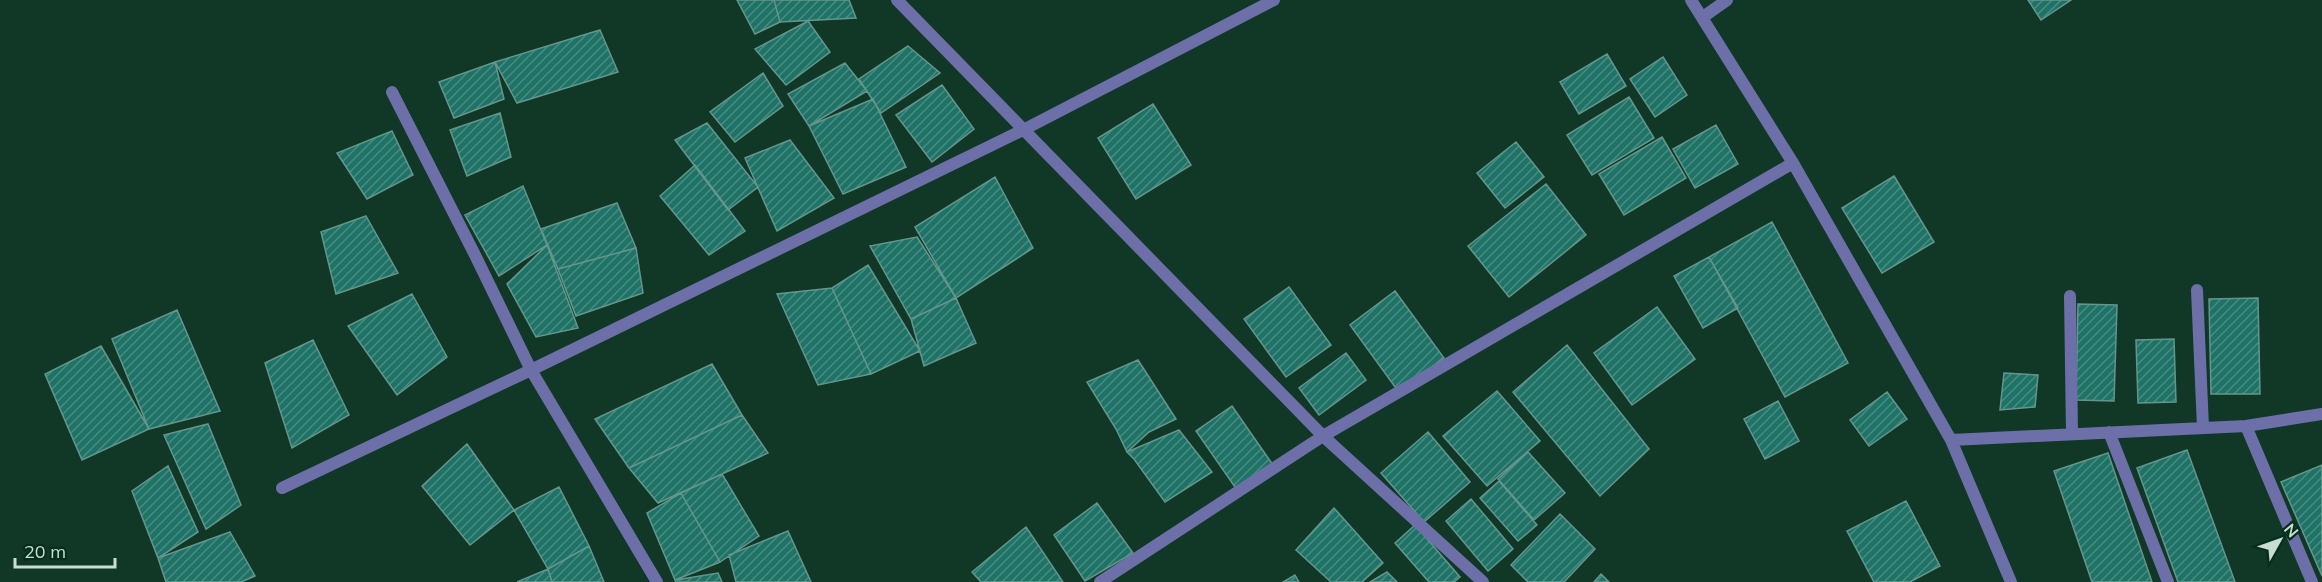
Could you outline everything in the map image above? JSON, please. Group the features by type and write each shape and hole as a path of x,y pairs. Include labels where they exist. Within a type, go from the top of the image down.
{"street":[{"path":"897,0 1323,436 1483,582"},
{"path":"282,488 531,370 1025,129 1274,0"},
{"path":"1691,0 1793,163 1951,440 2011,582"},
{"path":"1703,17 1727,0"},
{"path":"392,92 531,370 657,582"},
{"path":"1100,582 1323,436 1793,163"},
{"path":"2197,290 2203,428"},
{"path":"2070,296 2072,434"},
{"path":"1951,440 2246,426 2322,414"},
{"path":"2246,426 2312,582"},
{"path":"2109,432 2168,582"}],"building":[{"path":"737,0 774,0 780,22 755,34"},
{"path":"774,0 849,0 856,18 780,22"},
{"path":"2028,0 2071,0 2041,20"},
{"path":"808,21 830,52 786,85 755,49"},
{"path":"600,30 618,72 517,103 495,62"},
{"path":"908,46 940,73 881,113 859,79"},
{"path":"1607,54 1626,86 1579,114 1560,82"},
{"path":"1663,57 1687,95 1655,117 1630,79"},
{"path":"495,62 504,99 454,118 439,82"},
{"path":"845,63 867,91 809,126 788,94"},
{"path":"763,73 783,106 735,142 710,112"},
{"path":"942,85 974,129 932,162 896,115"},
{"path":"1629,97 1654,138 1592,175 1567,135"},
{"path":"873,99 906,167 843,194 809,126"},
{"path":"1153,104 1191,165 1136,199 1098,138"},
{"path":"500,113 511,157 467,176 450,130"},
{"path":"707,123 758,187 728,210 675,140"},
{"path":"1716,125 1738,164 1695,188 1673,149"},
{"path":"392,131 413,175 367,199 337,153"},
{"path":"1662,137 1686,178 1624,215 1599,174"},
{"path":"790,140 834,198 777,231 745,158"},
{"path":"1516,142 1544,177 1505,208 1477,173"},
{"path":"695,165 745,231 709,255 660,196"},
{"path":"1894,176 1934,242 1882,273 1842,208"},
{"path":"995,177 1033,248 956,298 915,227"},
{"path":"1546,184 1586,235 1509,297 1468,246"},
{"path":"523,186 547,245 499,276 465,215"},
{"path":"617,203 636,248 558,269 541,229"},
{"path":"366,216 398,273 336,294 321,232"},
{"path":"1772,222 1848,363 1785,397 1709,257"},
{"path":"917,237 956,298 911,319 870,246"},
{"path":"547,245 578,328 536,337 507,284"},
{"path":"636,248 643,293 576,316 558,269"},
{"path":"1709,257 1738,308 1703,328 1674,276"},
{"path":"868,265 920,351 871,374 832,288"},
{"path":"1289,287 1331,345 1286,377 1244,319"},
{"path":"832,288 871,374 818,385 777,294"},
{"path":"1395,291 1444,358 1398,391 1350,325"},
{"path":"412,294 447,357 397,395 348,326"},
{"path":"956,298 976,343 924,366 911,319"},
{"path":"2258,298 2260,394 2211,394 2209,299"},
{"path":"2078,304 2117,305 2114,401 2076,400"},
{"path":"1657,307 1695,359 1632,405 1594,353"},
{"path":"177,310 220,411 149,429 112,339"},
{"path":"2174,339 2176,402 2138,403 2136,340"},
{"path":"313,340 349,415 292,448 265,363"},
{"path":"1567,345 1649,449 1600,496 1513,392"},
{"path":"101,346 149,429 82,460 45,374"},
{"path":"1346,353 1366,380 1319,415 1299,388"},
{"path":"1138,360 1176,419 1149,432 1127,452 1116,429 1087,382"},
{"path":"712,364 742,415 629,468 595,419"},
{"path":"2004,373 2038,375 2035,407 2000,410"},
{"path":"1497,391 1540,441 1487,486 1443,436"},
{"path":"1887,392 1907,419 1869,446 1850,420"},
{"path":"1778,401 1799,441 1765,459 1744,419"},
{"path":"1232,406 1273,465 1237,490 1196,431"},
{"path":"742,415 768,453 658,503 629,468"},
{"path":"208,424 241,505 206,529 164,435"},
{"path":"1179,430 1212,472 1165,502 1127,452"},
{"path":"1428,432 1470,482 1424,522 1381,473"},
{"path":"467,444 514,510 470,545 422,486"},
{"path":"2187,450 2235,582 2178,582 2137,468"},
{"path":"1528,452 1565,493 1534,520 1498,479"},
{"path":"2108,453 2152,582 2092,582 2054,471"},
{"path":"2322,465 2322,576 2281,482"},
{"path":"168,466 198,532 158,558 132,491"},
{"path":"722,474 759,536 720,562 681,493"},
{"path":"1499,481 1537,525 1518,541 1480,498"},
{"path":"559,487 589,546 548,569 514,510"},
{"path":"681,493 720,562 675,580 647,513"},
{"path":"1471,499 1513,549 1488,571 1446,521"},
{"path":"1906,501 1940,566 1910,582 1874,582 1847,531"},
{"path":"1097,503 1133,553 1085,581 1054,535"},
{"path":"1334,508 1383,563 1362,582 1331,582 1296,550"},
{"path":"1560,514 1595,549 1564,582 1528,582 1511,565"},
{"path":"1415,525 1460,577 1454,582 1429,582 1395,543"},
{"path":"1026,527 1063,582 981,582 972,572"},
{"path":"788,531 811,582 736,582 729,555"},
{"path":"230,532 255,576 241,582 166,582 158,558"},
{"path":"589,546 604,582 552,582 548,569"},
{"path":"548,569 552,582 517,582"},
{"path":"1387,572 1397,582 1370,582"},
{"path":"718,573 722,582 676,582 675,580"},
{"path":"1601,574 1609,582 1594,582"},
{"path":"1295,575 1299,582 1283,582"}]}
